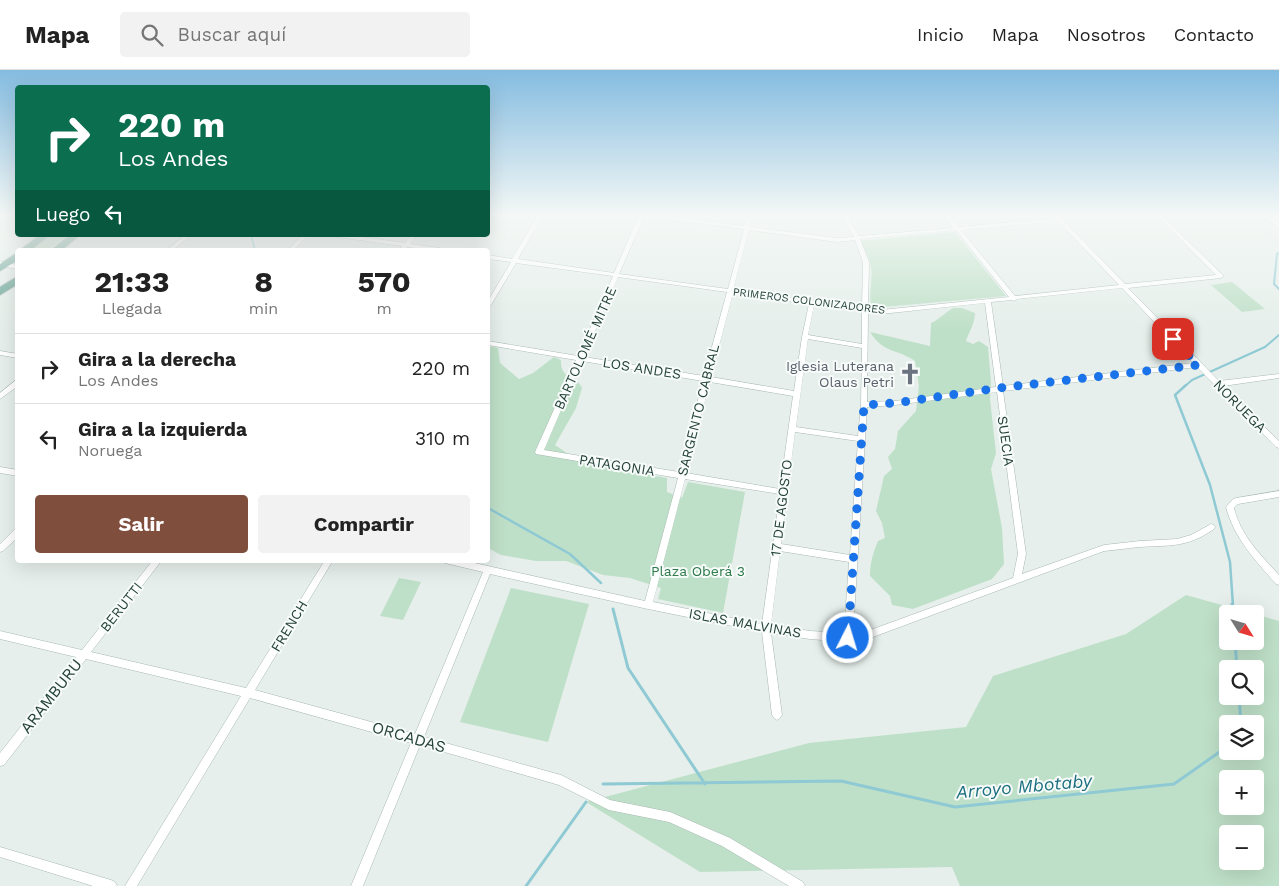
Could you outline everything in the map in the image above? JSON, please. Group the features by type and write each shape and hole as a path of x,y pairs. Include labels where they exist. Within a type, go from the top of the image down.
{"main road":[{"path":"1,266 15,257"},
{"path":"0,292 15,281"}],"street":[{"path":"490,303 519,253"},
{"name":"BARTOLOMÉ MITRE","path":"540,452 626,253"},
{"name":"SARGENTO CABRAL","path":"648,605 740,253"},
{"path":"848,638 860,440 864,405 866,262 863,253"},
{"path":"977,253 1014,299"},
{"name":"NORUEGA","path":"1092,253 1200,367 1279,445"},
{"name":"PRIMEROS COLONIZADORES","path":"490,257 881,312 1221,276 1197,253"},
{"path":"1,266 15,267"},
{"name":"SUECIA","path":"988,301 1022,554 1017,580"},
{"name":"17 DE AGOSTO","path":"777,715 766,628 783,492 805,337 812,302"},
{"path":"805,337 864,346"},
{"name":"LOS ANDES","path":"490,343 797,394"},
{"path":"0,353 15,356"},
{"path":"864,405 895,403 999,388 1200,367"},
{"path":"1216,383 1279,376"},
{"path":"0,397 15,384"},
{"path":"792,429 860,440"},
{"name":"PATAGONIA","path":"540,452 783,492"},
{"path":"0,470 15,472"},
{"path":"1279,494 1236,501 1230,507 1232,519 1241,536 1279,581"},
{"name":"ISLAS MALVINAS","path":"459,563 648,605 766,628 848,638 865,636 1104,548 1137,544 1176,544 1202,535 1211,527"},
{"path":"0,549 15,534"},
{"path":"777,547 854,559"},
{"name":"BERUTTI","path":"84,654 156,563"},
{"name":"FRENCH","path":"131,886 327,563"},
{"path":"357,886 488,569"},
{"name":"ORCADAS","path":"0,635 249,692 561,780 609,805 670,818 726,842 799,886"},
{"name":"ARAMBURU","path":"0,761 84,654"},
{"path":"0,852 111,886"}],"green space":[{"path":"866,253 972,253 1006,296 872,308 870,298 871,272"},
{"path":"1232,282 1265,309 1242,312 1211,285"},
{"path":"953,308 962,308 975,313 966,341 973,344 979,341 988,347 991,382 990,399 996,453 991,469 1002,528 1004,564 992,579 913,609 892,605 890,596 870,576 871,562 876,545 878,541 885,538 882,523 876,511 884,476 892,469 888,457 895,449 898,431 916,411 919,386 915,361 880,344 870,332 930,346 931,323"},
{"name":"Plaza Oberá 3","path":"490,346 498,348 500,363 519,379 533,373 554,357 561,360 561,366 565,374 576,381 582,388 576,408 555,445 580,462 667,478 667,492 682,498 688,482 745,492 723,613 658,599 661,588 630,578 603,575 566,561 536,561 501,555 490,549"},
{"path":"399,578 421,582 403,620 380,616"},
{"path":"511,588 589,604 548,742 460,722"},
{"path":"1186,595 1222,605 1219,605 1219,650 1264,650 1264,617 1279,621 1279,886 960,886 952,867 700,872 586,802 809,743 966,727 993,676 1126,634"}],"waterway":[{"name":"Arroyo Mbotaby","path":"1279,253 1277,254 1274,284 1279,289"},
{"name":"Arroyo Mbotaby","path":"1184,387 1192,380 1265,347 1279,335"},
{"name":"Arroyo Mbotaby","path":"1186,385 1175,395 1210,485 1230,562 1233,605"},
{"path":"490,509 570,554 601,583"},
{"path":"613,609 628,668 704,783"},
{"name":"Arroyo Mbotaby","path":"1236,650 1236,660"},
{"name":"Arroyo Mbotaby","path":"1240,705 1240,715"},
{"name":"Arroyo Mbotaby","path":"704,783 841,781 955,807 1174,784 1219,752"},
{"name":"Arroyo Mbotaby","path":"603,784 704,783"},
{"name":"Arroyo Mbotaby","path":"526,886 586,802"}],"place":[{"name":"Iglesia Luterana Olaus Petri","path":"910,374"}],"route":[{"path":"848,638 860,440 864,405 895,403 999,388 1039,385 1198,365 1173,339"}]}
